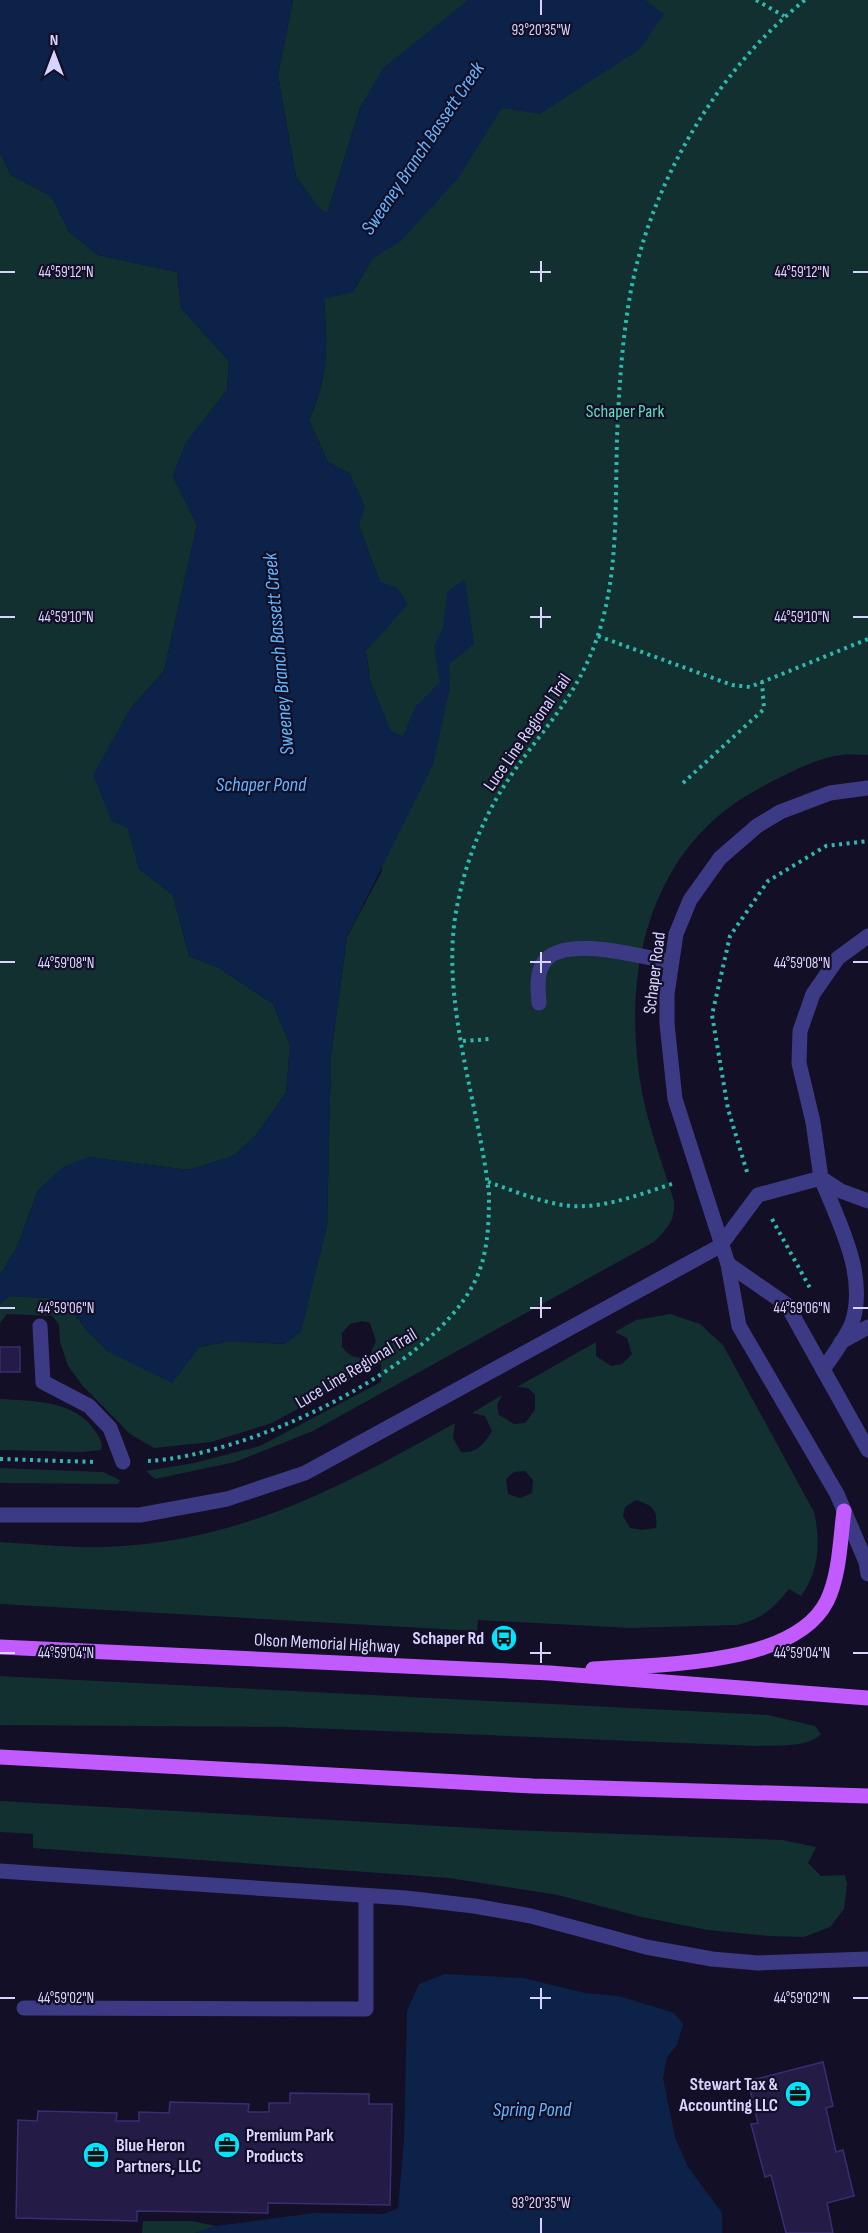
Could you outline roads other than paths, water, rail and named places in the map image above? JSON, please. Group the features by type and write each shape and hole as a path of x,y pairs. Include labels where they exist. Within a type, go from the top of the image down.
{"main road":[{"path":"550,1673 715,1659 752,1653 779,1642 799,1630 826,1602 836,1569 843,1511"},
{"name":"Olson Memorial Highway","path":"0,1647 550,1673 868,1698"},
{"path":"0,1757 533,1786 868,1796"}],"street":[{"name":"Schaper Road","path":"868,788 830,793 805,802 765,821 720,858 690,900 676,934 671,962 667,1024 675,1099 720,1246 728,1264 739,1326 833,1486 866,1562 868,1574"},
{"path":"823,1370 852,1323 856,1291 852,1257 821,1178 813,1122 799,1063 800,1031 813,994 838,958 868,936"},
{"path":"539,1003 538,980 544,962 562,948 590,948 671,962"},
{"path":"0,1515 140,1515 227,1499 305,1473 720,1246 758,1195 821,1178 841,1191 868,1201"},
{"path":"728,1264 787,1305 868,1450"},
{"path":"40,1326 43,1382 89,1406 110,1428 123,1462"},
{"path":"841,1342 868,1327"},
{"path":"0,1871 366,1896 474,1906 531,1916 646,1947 712,1959 758,1963 868,1959"},
{"path":"24,2008 366,2009 366,1896"}],"water":[{"name":"Schaper Pond","path":"0,0 293,0 278,75 296,177 319,208 327,214 360,108 383,68 468,0 645,0 664,14 640,49 540,114 502,108 459,177 401,241 372,259 353,292 324,299 326,360 321,388 309,420 328,462 350,474 365,506 359,526 380,582 397,587 408,604 366,651 370,680 391,731 403,736 415,707 440,682 434,647 443,628 447,592 465,579 474,644 449,664 450,687 433,765 347,937 331,1055 327,1226 301,1332 284,1344 231,1341 199,1347 172,1383 107,1351 87,1331 70,1307 50,1298 10,1296 0,1304 0,1275 18,1245 38,1190 63,1167 88,1157 188,1170 234,1156 256,1135 286,1093 290,1045 273,1004 219,968 189,956 173,895 139,869 128,828 112,822 93,775 130,709 164,671 197,525 173,476 186,443 227,390 229,361 181,308 177,272 98,255 69,232 51,196 11,175 0,152"},
{"name":"Spring Pond","path":"445,1974 523,1978 585,1993 619,1996 674,2013 683,2024 677,2045 667,2057 663,2078 675,2137 688,2167 722,2213 722,2233 195,2233 216,2226 314,2213 384,2214 398,2208 404,2139 407,2011 419,1984"}],"place":[{"name":"Schaper Rd","path":"504,1638"},
{"name":"Stewart Tax & Accounting LLC","path":"798,2094"},
{"name":"Premium Park Products","path":"227,2145"},
{"name":"Blue Heron Partners, LLC","path":"96,2155"}],"water label":[{"name":"Sweeney Branch Bassett Creek","path":"422,148"},
{"name":"Sweeney Branch Bassett Creek","path":"278,654"}],"park label":[{"name":"Schaper Park","path":"625,411"}]}
